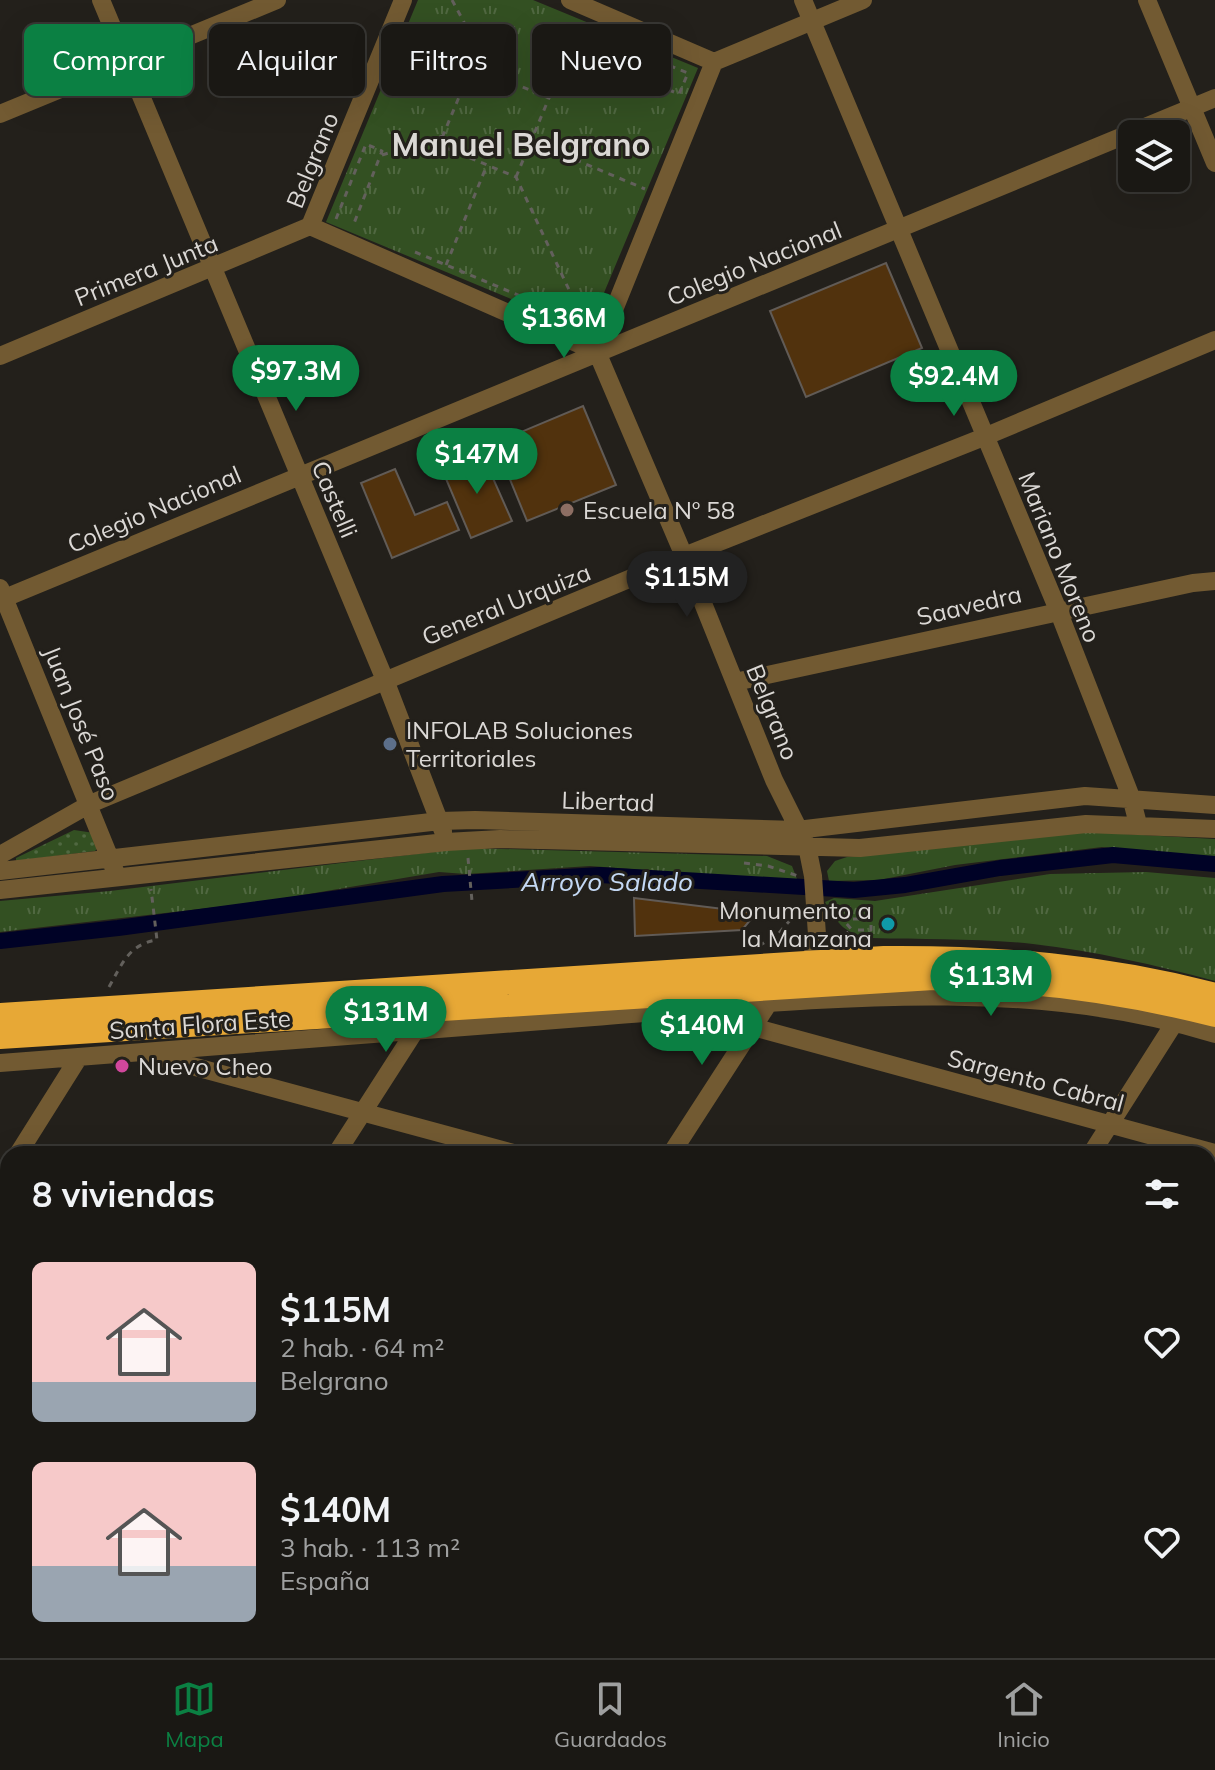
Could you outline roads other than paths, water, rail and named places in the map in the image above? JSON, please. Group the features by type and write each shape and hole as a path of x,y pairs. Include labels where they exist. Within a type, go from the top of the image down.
{"highway":[{"path":"0,1015 811,962 925,958 1036,962 1112,972 1215,995"},
{"path":"0,1037 933,978 1018,980 1108,991 1215,1015"}],"street":[{"name":"Castelli","path":"101,0 111,24"},
{"path":"193,34 277,0"},
{"name":"Belgrano","path":"403,0 310,226 597,352 802,838 817,935 811,962"},
{"path":"570,0 714,62"},
{"name":"Mariano Moreno","path":"803,0 1058,610 1131,797 1138,824"},
{"path":"597,352 714,62 863,0"},
{"path":"1147,0 1215,163"},
{"path":"0,114 44,96"},
{"name":"Castelli","path":"140,96 385,680 446,842"},
{"name":"Colegio Nacional","path":"1,595 899,230 1215,98"},
{"name":"Primera Junta","path":"0,356 310,226"},
{"name":"General Urquiza","path":"0,855 90,804 684,556 984,437 1215,340"},
{"name":"Saavedra","path":"735,682 1058,610 1215,581"},
{"name":"Juan José Paso","path":"1,595 114,868"},
{"name":"Libertad","path":"0,871 114,868 500,839 758,847 1085,796 1215,805"},
{"name":"Libertad","path":"0,890 114,868 440,821 475,820 802,838 860,848 1086,824 1215,829"},
{"path":"676,1146 768,1004 803,974 811,962"},
{"name":"Santa Flora Este","path":"0,1063 768,1004 919,997 1008,998 1083,1005 1175,1022 1215,1034"},
{"path":"1096,1146 1175,1022"},
{"name":"Sargento Cabral","path":"753,1027 1189,1146"},
{"path":"341,1146 415,1031"},
{"path":"141,1052 487,1146"},
{"path":"23,1146 79,1057"}],"waterway":[{"name":"Arroyo Salado","path":"0,941 443,884 600,875 854,890 1113,855 1215,864"}],"place":[{"name":"Escuela Nº 58","path":"567,510"},
{"name":"INFOLAB Soluciones Territoriales","path":"390,744"},
{"name":"Monumento a la Manzana","path":"888,924"},
{"name":"Nuevo Cheo","path":"122,1066"}],"district":[{"name":"Manuel Belgrano","path":"521,144"}]}
